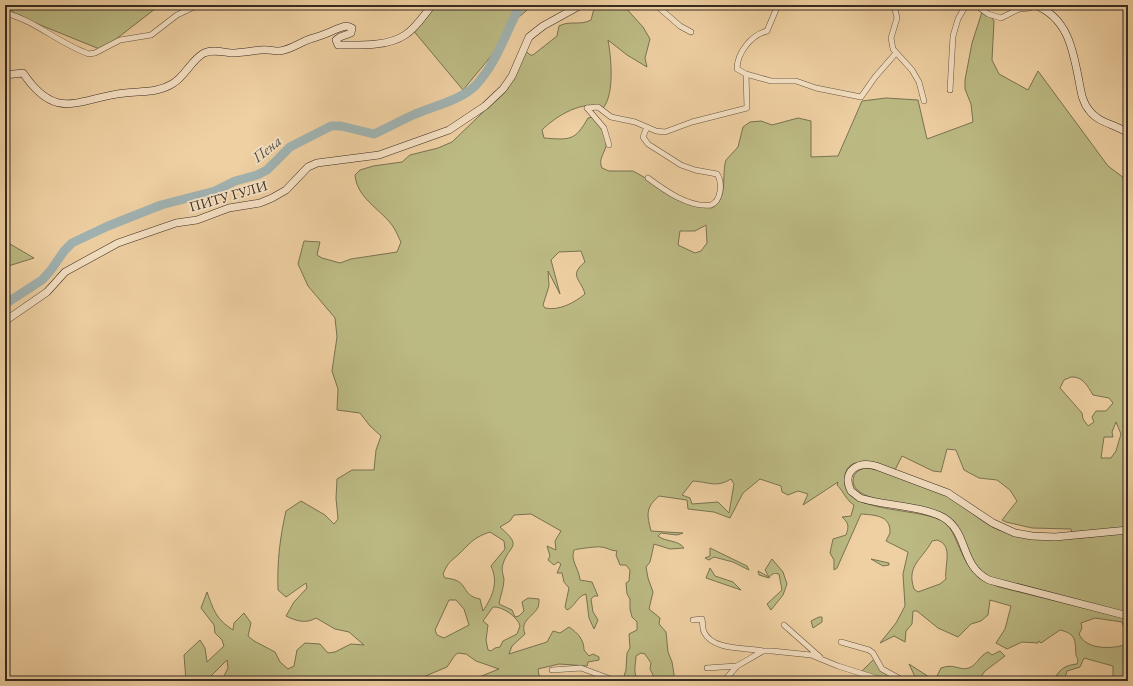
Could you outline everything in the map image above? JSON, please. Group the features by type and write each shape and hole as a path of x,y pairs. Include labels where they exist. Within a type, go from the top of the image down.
{"street":[{"path":"5,13 18,16 30,25 89,54 95,53 120,40 150,35 177,15 198,5"},
{"path":"5,75 23,73 38,91 54,103 69,105 85,103 124,93 161,89 173,84 196,59 205,52 216,51 230,53 248,52 262,49 280,51 292,48 305,40 324,35 339,27 347,26 352,28 351,32 340,36 336,40 338,45 364,45 398,38 408,33 432,5"},
{"name":"ПИТУ ГУЛИ","path":"5,322 47,292 66,272 118,243 176,223 197,220 229,208 260,203 286,190 308,167 317,163 379,155 449,130 485,106 503,89 512,76 526,42 536,31 581,5"},
{"path":"656,5 680,26 691,32"},
{"path":"778,5 767,31 759,33 750,41 737,62 737,69 746,74 771,81 796,81 816,88 861,97 875,77 896,53"},
{"path":"894,5 897,18 891,38 896,53 912,70 919,82 924,101"},
{"path":"950,90 953,36 958,19 966,5"},
{"path":"976,5 988,14 1001,18 1019,9 1030,8 1034,5 1056,18 1066,32 1073,52 1081,94 1088,110 1098,119 1128,133"},
{"path":"609,145 604,128 587,108 598,107 609,116 635,122 665,132 692,122 717,117 747,108 746,74"},
{"path":"647,127 643,137 648,144 688,168 717,174 720,182 718,198 711,205 697,205 668,191 648,178"},
{"path":"1128,530 1066,536 1027,535 998,526 948,493 876,466 865,464 858,466 852,470 849,478 851,491 860,498 930,513 946,519 957,534 971,565 982,576 989,580 1128,616"},
{"path":"693,620 702,619 705,633 712,641 736,648 807,654 885,681"},
{"path":"784,625 822,659"},
{"path":"841,642 869,650 873,653 882,670 904,681"},
{"path":"724,681 738,666 763,651"},
{"path":"707,668 738,666"},
{"path":"552,670 581,668 616,681"}],"shaded area":[{"path":"5,5 160,5 102,50 18,16"},
{"path":"432,5 518,5 509,21 497,49 463,90 412,29"},
{"path":"533,5 512,23 521,6"},
{"path":"595,5 623,5 643,27 650,39 645,58 647,67 627,55 608,40 611,65 611,85 607,102 603,108 587,106 570,110 555,119 542,130 544,138 566,139 571,137 579,131 588,118 593,117 603,131 607,142 601,160 602,168 609,171 633,171 695,206 712,208 721,198 724,186 726,160 738,147 743,127 750,122 761,121 772,125 798,118 811,121 811,157 838,156 862,101 886,98 918,100 927,139 973,122 971,104 965,89 965,80 972,43 982,12 994,21 992,60 999,74 1028,90 1038,71 1108,166 1128,181 1128,527 1072,533 1071,529 1032,528 1006,522 1002,520 1017,501 1010,490 997,480 979,478 964,470 956,450 947,449 941,472 933,471 902,456 895,470 870,463 854,463 849,467 845,474 845,485 849,494 859,501 888,509 921,514 944,522 951,530 971,569 982,579 990,583 999,587 1128,619 1128,681 1111,681 1113,676 1113,666 1084,658 1080,667 1067,671 1064,681 1054,681 1062,669 1077,664 1078,660 1075,642 1072,636 1060,630 1041,643 1039,641 1038,643 1022,642 1007,649 996,643 1005,629 1011,606 990,600 988,615 981,621 971,624 958,637 938,628 917,611 913,611 912,624 906,631 905,642 894,636 880,643 896,623 905,606 903,574 908,552 886,541 890,533 888,523 881,517 861,514 837,568 834,570 834,560 830,553 833,539 846,535 848,525 842,517 851,516 854,505 849,501 837,485 838,482 803,505 808,494 798,491 788,495 782,492 781,486 760,479 743,493 730,518 714,512 688,509 687,500 659,496 654,500 649,508 648,516 651,531 683,533 677,535 661,533 658,536 682,545 684,548 670,549 654,544 650,562 646,567 653,592 649,609 660,618 659,624 666,632 668,652 672,662 675,681 654,681 654,677 650,669 651,663 645,654 641,653 636,656 635,666 635,672 639,681 627,681 623,679 626,670 627,653 630,648 629,634 637,630 637,622 632,617 630,599 627,594 626,583 629,581 630,570 626,565 620,565 616,555 617,551 603,547 574,550 573,558 580,580 592,582 598,596 594,596 591,599 593,612 598,620 594,629 589,618 586,594 580,597 570,609 567,610 565,607 569,588 564,582 562,573 557,573 561,564 558,562 554,565 548,560 550,556 547,546 556,550 555,541 561,531 531,514 514,515 510,521 500,527 511,539 513,546 502,566 504,582 499,604 512,610 515,617 519,616 524,611 522,602 528,598 539,599 538,608 525,623 525,634 512,646 509,654 547,642 553,631 560,633 569,627 580,637 584,650 589,656 593,654 599,657 599,660 588,662 587,666 559,664 538,669 540,681 469,681 499,669 476,661 466,654 458,653 447,667 423,677 421,681 226,681 224,676 228,668 227,660 208,679 208,681 186,681 184,655 200,640 205,648 207,662 224,646 222,640 215,633 214,625 201,608 207,592 219,618 227,626 233,630 234,623 244,613 251,623 248,636 254,641 275,652 280,662 288,669 294,666 297,650 305,643 320,644 328,653 335,652 351,644 364,645 349,632 335,629 316,618 308,621 301,621 286,616 294,602 307,588 306,583 286,597 278,590 279,550 286,511 301,501 325,515 334,524 338,519 336,498 337,479 352,470 374,470 376,450 381,436 370,426 360,413 337,410 338,389 332,371 337,337 335,318 308,286 298,264 304,241 320,242 317,255 340,263 351,259 397,252 401,242 395,229 364,196 357,183 355,175 360,170 373,166 402,162 410,155 438,148 452,142 503,93 526,51 530,55 533,55 557,36 559,26 563,24 583,23 591,20","holes":["706,225 707,243 701,251 695,253 678,245 680,231 695,231","581,251 585,262 576,274 585,294 566,306 550,309 545,308 543,305 549,286 548,271 560,294 551,260 559,252","1071,377 1079,378 1085,383 1093,395 1109,398 1113,403 1106,411 1096,411 1092,417 1094,422 1088,426 1083,419 1082,413 1060,388 1064,380","1116,422 1121,434 1116,451 1111,458 1101,458 1104,437 1113,437 1112,432","731,479 734,484 729,513 718,502 692,504 690,498 682,495 693,481 717,484","490,532 504,541 505,549 491,566 494,578 493,590 492,595 483,611 480,599 469,594 462,584 453,579 445,578 443,574 450,562 471,542","937,540 945,546 947,551 946,579 940,584 918,592 914,589 912,574 916,563 932,541","449,600 456,600 464,609 469,625 444,638 437,635 435,630","493,607 505,610 519,623 520,626 517,634 503,641 500,647 491,651 488,650 486,640 488,625 483,621","1095,618 1122,622 1127,637 1124,645 1099,647 1087,643 1079,634 1082,628 1081,623"]},
{"path":"5,241 34,258 5,267"},
{"path":"866,468 926,486 957,502 982,521 999,530 1015,535 1031,538 1063,539 1128,533 1128,613 991,578 976,568 972,563 958,529 949,517 940,512 925,508 875,498 862,493 854,486 854,476 856,473 859,470"},
{"path":"710,548 747,566 749,570 733,562 714,557 709,560 705,558 710,556"},
{"path":"772,559 783,572 787,584 783,595 771,610 767,604 782,590 779,574 773,574 769,578 759,575 758,571 769,577 765,570"},
{"path":"871,559 889,563 889,565 883,566"},
{"path":"710,568 715,576 733,582 741,590 706,578"},
{"path":"822,617 822,622 813,628 811,621"},
{"path":"1000,651 1005,656 985,671 978,681 917,681 909,664 929,677 936,678 941,668 950,666 966,669 972,667 985,653 988,652 992,655"},
{"path":"875,658 879,666 904,681 885,681 860,673"}],"waterway":[{"name":"Пена","path":"5,304 42,280 72,243 108,226 161,205 215,191 235,181 257,175 267,170 290,147 331,126 341,126 374,134 413,115 446,103 470,91 484,75 496,56 521,5"}]}
